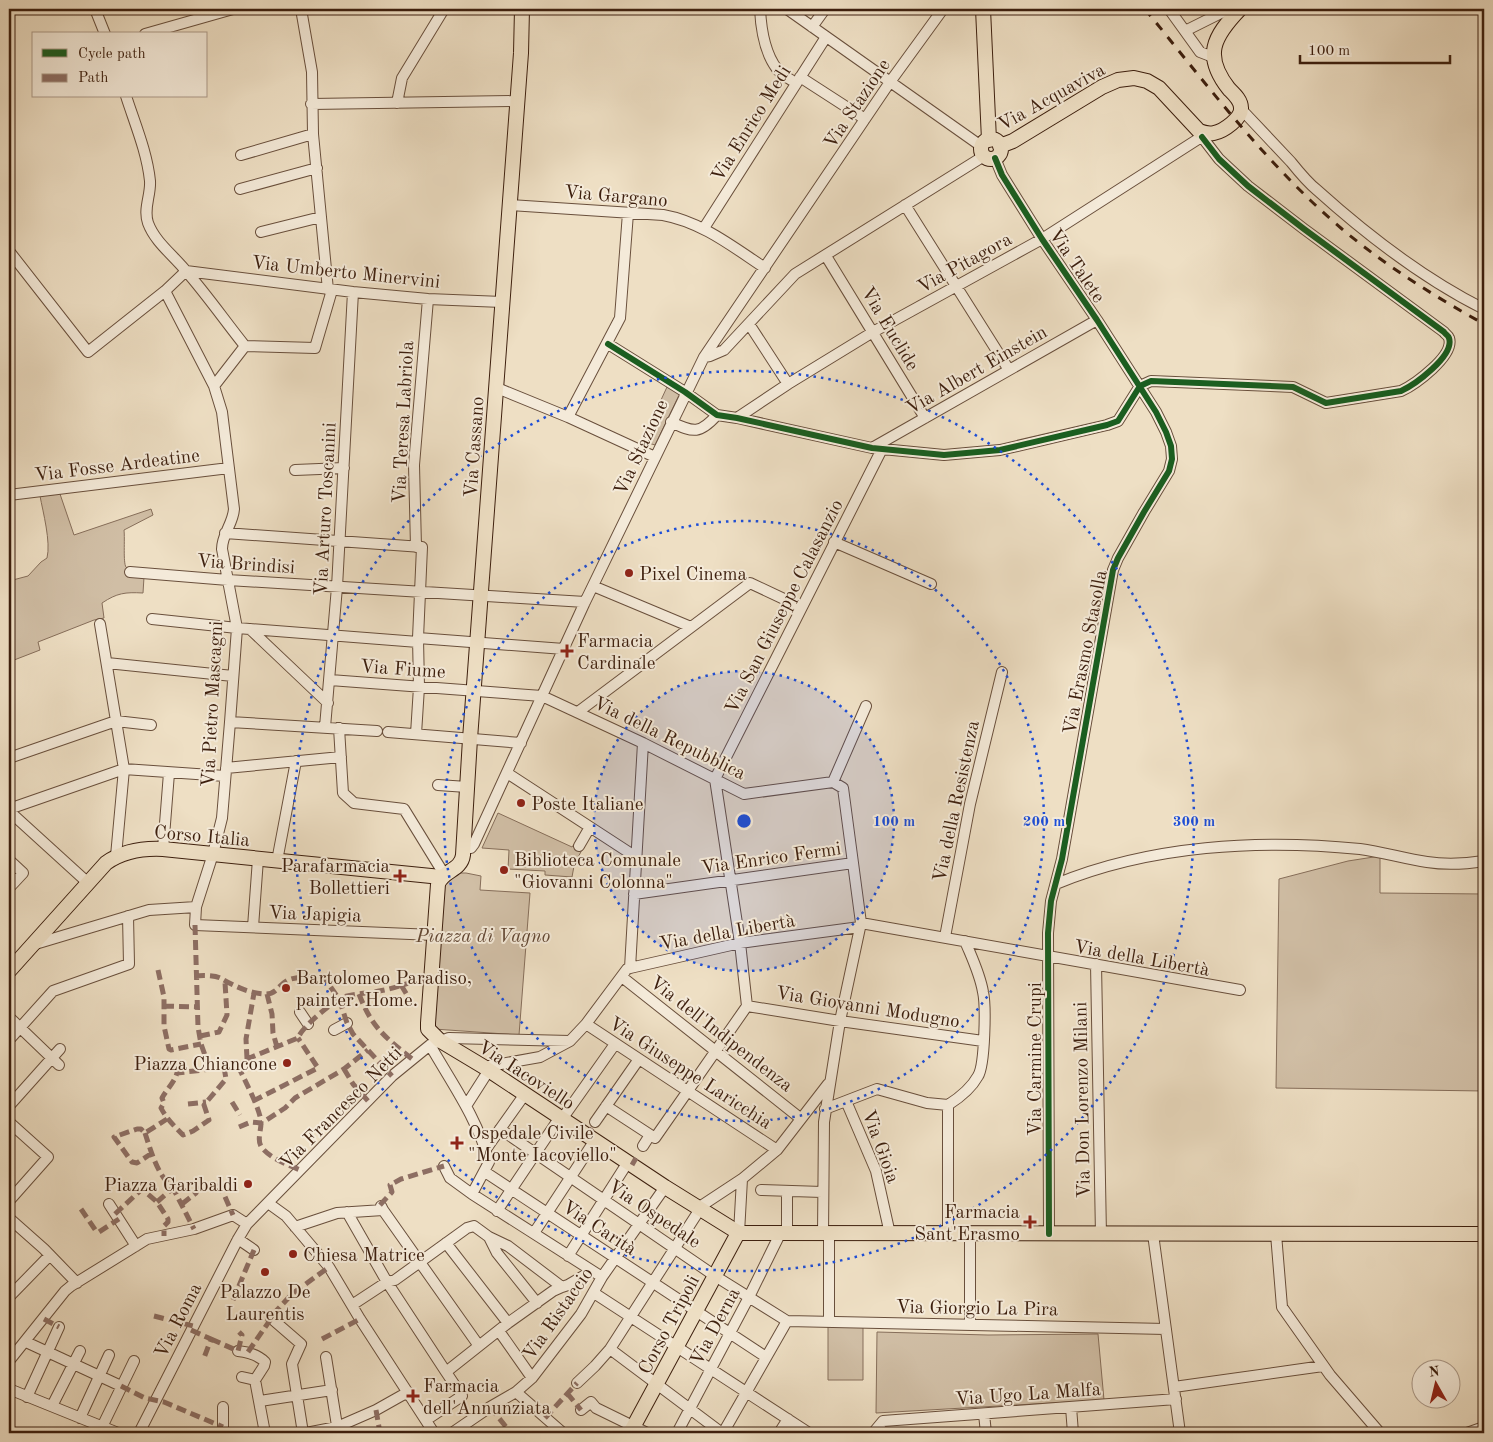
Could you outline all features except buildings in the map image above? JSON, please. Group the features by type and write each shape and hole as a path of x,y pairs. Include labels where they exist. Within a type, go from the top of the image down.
{"main road":[{"name":"Via Cassano","path":"443,875 461,863 463,847 521,53 522,9"},
{"path":"983,9 990,149"},
{"path":"1204,135 1225,128 1242,110 1240,102 1220,76 1213,57 1214,48 1219,38 1240,9"},
{"name":"Via Acquaviva","path":"990,149 1013,141 1102,87 1118,80 1134,78 1147,81 1159,88 1197,130 1204,135"},
{"name":"Corso Italia","path":"9,971 106,863 116,856 143,849 163,849 277,862 443,875"},
{"path":"434,935 438,884 443,875"},
{"name":"Via Iacoviello","path":"434,935 428,1023 428,1029 434,1043 487,1068 665,1187 738,1233"},
{"path":"738,1233 1100,1235 1484,1234"},
{"name":"Corso Tripoli","path":"632,1430 738,1233"}],"street":[{"path":"95,9 104,32"},
{"path":"152,32 233,9"},
{"path":"245,346 316,348 330,290 313,134 311,104 312,72 301,9"},
{"path":"397,103 402,78 444,9"},
{"path":"760,9 761,26 768,52 778,70 865,119"},
{"path":"787,9 890,82 990,149"},
{"path":"812,27 825,9"},
{"name":"Via Stazione","path":"463,847 471,848 474,844 585,602 685,392 704,357 890,82 944,9"},
{"path":"1169,9 1200,52 1213,57"},
{"path":"1185,31 1229,9"},
{"name":"Via Enrico Medi","path":"704,228 826,37"},
{"path":"127,98 144,150 148,169 150,190 146,216 155,237 186,271 245,346"},
{"path":"311,104 517,101"},
{"path":"1242,110 1316,189 1343,212 1384,245 1421,271 1484,309"},
{"path":"241,155 313,134"},
{"path":"608,344 685,392 717,415 877,448 944,455 979,453 1023,446 1097,429 1118,421 1140,386 1151,381 1293,387 1320,401 1333,402 1401,391 1412,386 1432,369 1442,358 1449,344 1449,338 1444,332 1304,230 1239,178 1219,160 1204,135"},
{"name":"Via Pitagora","path":"737,418 873,332 1042,239 1204,135"},
{"name":"Via Acquaviva","path":"704,357 724,350 795,274 826,256 990,149"},
{"name":"Via Talete","path":"990,149 1002,175 1042,239 1140,386"},
{"path":"240,189 317,168"},
{"name":"Via Gargano","path":"510,204 678,218 704,228 766,268"},
{"path":"905,205 1009,370"},
{"path":"568,417 620,318 628,213"},
{"path":"261,232 321,217"},
{"path":"9,251 88,352 165,291 186,271"},
{"name":"Via Euclide","path":"826,256 925,418"},
{"name":"Via Umberto Minervini","path":"186,271 330,290 428,299 502,302"},
{"name":"Via Pietro Mascagni","path":"165,291 214,386 222,412 233,516 222,540 222,549 237,628 222,818 196,907 195,925"},
{"name":"Via Arturo Toscanini","path":"325,727 340,542 353,292"},
{"name":"Via Teresa Labriola","path":"416,734 420,687 418,640 421,592 414,465 428,299"},
{"name":"Via Albert Einstein","path":"877,448 925,418 1097,320"},
{"path":"749,324 788,384"},
{"path":"214,386 245,346"},
{"name":"Via Erasmo Stasolla","path":"1056,884 1113,570 1144,512 1169,471 1172,459 1171,446 1166,432 1140,386"},
{"path":"497,388 568,417 655,458"},
{"path":"672,422 695,431 704,428 717,415"},
{"name":"Via San Giuseppe Calasanzio","path":"715,780 834,542 877,448"},
{"name":"Via Fosse Ardeatine","path":"9,495 229,468"},
{"path":"295,470 344,468"},
{"path":"225,534 419,547"},
{"path":"834,542 931,584"},
{"name":"Via Brindisi","path":"130,572 228,580 585,602"},
{"path":"578,712 750,583 801,607"},
{"path":"593,586 691,627"},
{"path":"152,619 250,629 564,649"},
{"path":"100,624 124,769 116,856"},
{"path":"250,629 328,702"},
{"path":"107,663 233,676"},
{"name":"Via della Resistenza","path":"945,938 970,804 1002,672"},
{"name":"Via Fiume","path":"330,680 542,696"},
{"name":"Via della Repubblica","path":"542,696 643,743 744,794 833,782"},
{"path":"829,1322 826,1234 822,1192 825,1109 840,1021 861,925 843,788 833,782 866,706"},
{"path":"9,758 116,721 151,725"},
{"path":"230,722 377,731"},
{"path":"339,728 343,793 354,803 404,809 443,875"},
{"path":"388,732 521,743"},
{"path":"466,1106 487,1068 540,1057 570,1041 586,1024 627,969 630,968 643,743"},
{"path":"88,882 9,810 124,769 169,773 226,772 296,761 341,757"},
{"path":"277,862 296,761"},
{"path":"163,849 169,773"},
{"path":"507,773 636,857"},
{"path":"644,1146 687,1091 747,1006 740,943 715,780"},
{"path":"438,785 467,787"},
{"path":"579,846 590,827"},
{"path":"1056,884 1118,864 1158,856 1205,849 1258,845 1359,849 1386,852 1445,864 1484,861"},
{"path":"253,928 258,859"},
{"path":"9,860 23,873 9,888"},
{"name":"Via Enrico Fermi","path":"634,894 853,863"},
{"name":"Via Carmine Crupi","path":"1048,1234 1048,956 1051,901 1056,884"},
{"path":"31,945 149,910 196,907"},
{"path":"9,1040 53,991 128,964 128,916"},
{"name":"Via Japigia","path":"195,925 434,935"},
{"name":"Via della Libertà","path":"630,968 740,943 861,925 965,941 1240,990"},
{"path":"825,1109 877,1088 927,1103 948,1105 968,1088 978,1076 983,1060 984,994 965,941"},
{"name":"Via Don Lorenzo Milani","path":"1096,964 1100,1235"},
{"name":"Via dell'Indipendenza","path":"622,977 800,1118"},
{"name":"Via Giovanni Modugno","path":"747,1006 984,1041"},
{"path":"300,1012 308,1024"},
{"path":"9,1017 55,1062"},
{"path":"334,1030 347,1023"},
{"name":"Via Giuseppe Laricchia","path":"586,1024 777,1150"},
{"path":"472,1194 489,1162 486,1148 434,1043 463,1038 570,1041"},
{"name":"Via Francesco Netti","path":"247,1224 392,1076 434,1043"},
{"path":"497,1211 536,1153 615,1044"},
{"path":"9,1106 55,1062 60,1049"},
{"path":"595,1122 639,1059"},
{"path":"577,1383 610,1349 699,1208 742,1179 777,1150 829,1083"},
{"path":"486,1148 525,1094"},
{"name":"Via Gioia","path":"846,1101 876,1171 890,1234"},
{"path":"948,1105 948,1234"},
{"path":"606,1106 652,1136"},
{"path":"9,1122 48,1157 9,1201"},
{"name":"Via Ospedale","path":"500,1130 639,1222 715,1276 787,1321"},
{"path":"534,1234 595,1140"},
{"path":"568,1256 628,1162"},
{"path":"444,1166 450,1178 472,1194 602,1278"},
{"name":"Via Carità","path":"485,1172 766,1357"},
{"path":"738,1233 742,1179"},
{"name":"Via Ristaccio","path":"452,1433 464,1430 490,1407 516,1392 532,1378 581,1314 639,1222 665,1187"},
{"path":"761,1190 822,1192"},
{"path":"783,1234 787,1191"},
{"path":"268,1203 286,1216 329,1267 434,1433"},
{"path":"109,1204 136,1246"},
{"path":"295,1227 337,1212 382,1208 479,1346"},
{"path":"346,1212 387,1282 462,1396 426,1420"},
{"path":"9,1361 65,1291 147,1239 194,1229 233,1215 247,1224"},
{"path":"9,1218 50,1255 77,1283"},
{"name":"Via Roma","path":"139,1433 247,1224"},
{"path":"352,1305 387,1282 395,1280 467,1228 474,1226 488,1237 508,1246 562,1287"},
{"name":"Via Derna","path":"677,1433 783,1234"},
{"path":"970,1234 970,1325"},
{"path":"1153,1234 1180,1433"},
{"path":"1276,1234 1282,1307 1323,1366 1380,1433"},
{"path":"488,1237 497,1253 537,1303"},
{"path":"238,1239 254,1250"},
{"path":"446,1243 508,1323"},
{"path":"9,1297 50,1255"},
{"path":"446,1372 508,1323 553,1291 568,1285 592,1271"},
{"path":"594,1293 810,1433"},
{"path":"271,1318 301,1344 292,1364 304,1433 337,1430 408,1392"},
{"path":"610,1349 722,1433 787,1321"},
{"name":"Via Giorgio La Pira","path":"787,1321 1166,1329"},
{"path":"27,1397 59,1327"},
{"path":"499,1331 532,1378"},
{"path":"26,1342 121,1386"},
{"path":"52,1406 72,1363 80,1351"},
{"path":"238,1351 248,1352 265,1362 255,1380 265,1433"},
{"path":"80,1418 109,1355"},
{"path":"326,1356 337,1430"},
{"path":"102,1427 134,1360"},
{"path":"1174,1387 1323,1366"},
{"path":"242,1377 255,1380"},
{"path":"9,1389 118,1433"},
{"path":"260,1401 332,1390"},
{"path":"516,1392 563,1433"},
{"name":"Via Ugo La Malfa","path":"873,1433 883,1421 1176,1398"},
{"path":"581,1410 591,1402 596,1408 632,1430 647,1433"},
{"path":"222,1433 223,1407"},
{"path":"1071,1407 1073,1433"},
{"path":"984,1414 986,1433"},
{"path":"779,1433 788,1419"},
{"path":"1467,1433 1484,1427"},
{"path":"9,1431 15,1433"}],"green space":[{"path":"667,387 680,393 655,445 642,441"},
{"path":"60,494 74,535 151,509 153,515 124,530 125,565 130,570 144,577 143,593 126,593 112,597 102,603 104,618 94,620 38,642 40,650 9,662 9,581 28,576 47,558 45,518 40,496"},
{"path":"498,813 572,847 575,843 583,848 574,866 572,877 545,875 545,871 508,869 509,850 482,848"},
{"path":"1380,856 1380,893 1484,894 1484,1091 1276,1088 1279,879 1348,861"},
{"name":"Piazza di Vagno","path":"451,873 481,876 480,890 530,893 519,1035 434,1029 443,880"},
{"path":"828,1326 863,1326 863,1380 828,1380"},
{"path":"877,1332 988,1335 1098,1334 1104,1400 876,1413"}],"railway":[{"path":"1145,9 1239,124 1288,178 1315,204 1359,243 1393,268 1484,324"}],"marked path":[{"path":"195,925 198,1027 201,1044 210,1069"},
{"path":"158,970 164,997 164,1026 169,1049 201,1044"},
{"path":"224,1067 226,1079 204,1105 209,1120 193,1131 183,1135 168,1119 161,1108 164,1103 162,1098 177,1073 238,1066 246,1062 247,1059 298,1038 317,1016 341,998 392,988 432,975"},
{"path":"195,976 217,977 254,993 266,994 275,991 288,980 301,977 323,976 339,999 353,1034 392,1076"},
{"path":"200,1036 219,1032 227,1015 225,982"},
{"path":"401,985 407,995"},
{"path":"247,1059 246,1039 254,993"},
{"path":"267,994 277,1047"},
{"path":"359,994 374,1024 412,1059"},
{"path":"164,1006 199,1007"},
{"path":"253,1101 318,1068 298,1038"},
{"path":"239,1127 251,1122 261,1123 265,1121 285,1108 295,1098 344,1069 368,1050"},
{"path":"238,1066 260,1117 259,1140 261,1146 275,1159 300,1170"},
{"path":"344,1069 353,1084 368,1101"},
{"path":"188,1104 206,1102"},
{"path":"232,1102 240,1115"},
{"path":"152,1153 137,1163 132,1162 114,1137 137,1129 141,1129 145,1133 167,1119"},
{"path":"587,1135 592,1128"},
{"path":"145,1133 159,1170 167,1183 173,1188 194,1229"},
{"path":"632,1165 636,1158"},
{"path":"380,1205 392,1192 390,1185 401,1179 444,1166"},
{"path":"219,1183 233,1215"},
{"path":"182,1204 196,1193 199,1186"},
{"path":"157,1202 173,1188"},
{"path":"115,1214 142,1189 157,1202 168,1219 164,1226 164,1236"},
{"path":"81,1209 96,1231 99,1232 119,1219"},
{"path":"233,1300 254,1250"},
{"path":"248,1352 277,1310 292,1294 329,1267"},
{"path":"154,1316 193,1326"},
{"path":"44,1319 59,1327"},
{"path":"322,1339 360,1319"},
{"path":"191,1330 211,1339 204,1358"},
{"path":"211,1339 238,1351 242,1335 239,1332"},
{"path":"545,1418 577,1383"},
{"path":"121,1386 145,1398 164,1402 223,1427"},
{"path":"567,1393 581,1410"},
{"path":"490,1407 511,1433"},
{"path":"376,1410 380,1433"}],"cycle path":[{"path":"608,344 685,392 717,415 872,448 944,455 1000,450 1107,425 1118,421 1140,386 1151,381 1293,387 1326,403 1401,391 1415,383 1440,361 1449,345 1449,338 1444,332 1248,186 1219,159 1202,137"},
{"path":"995,158 1002,175 1042,239 1156,412 1171,446 1172,459 1169,471 1144,512 1113,570 1062,859 1051,901 1048,933 1049,1234"}],"place":[{"name":"Pixel Cinema","path":"629,573"},
{"name":"Farmacia Cardinale","path":"567,651"},
{"name":"Poste Italiane","path":"521,803"},
{"name":"Biblioteca Comunale \"Giovanni Colonna\"","path":"504,870"},
{"name":"Parafarmacia Bollettieri","path":"400,876"},
{"name":"Bartolomeo Paradiso, painter. Home.","path":"286,988"},
{"name":"Piazza Chiancone","path":"287,1063"},
{"name":"Ospedale Civile \"Monte Iacoviello\"","path":"457,1143"},
{"name":"Piazza Garibaldi","path":"248,1184"},
{"name":"Farmacia Sant'Erasmo","path":"1030,1222"},
{"name":"Chiesa Matrice","path":"293,1254"},
{"name":"Palazzo De Laurentis","path":"265,1272"},
{"name":"Farmacia dell'Annunziata","path":"413,1396"}]}
